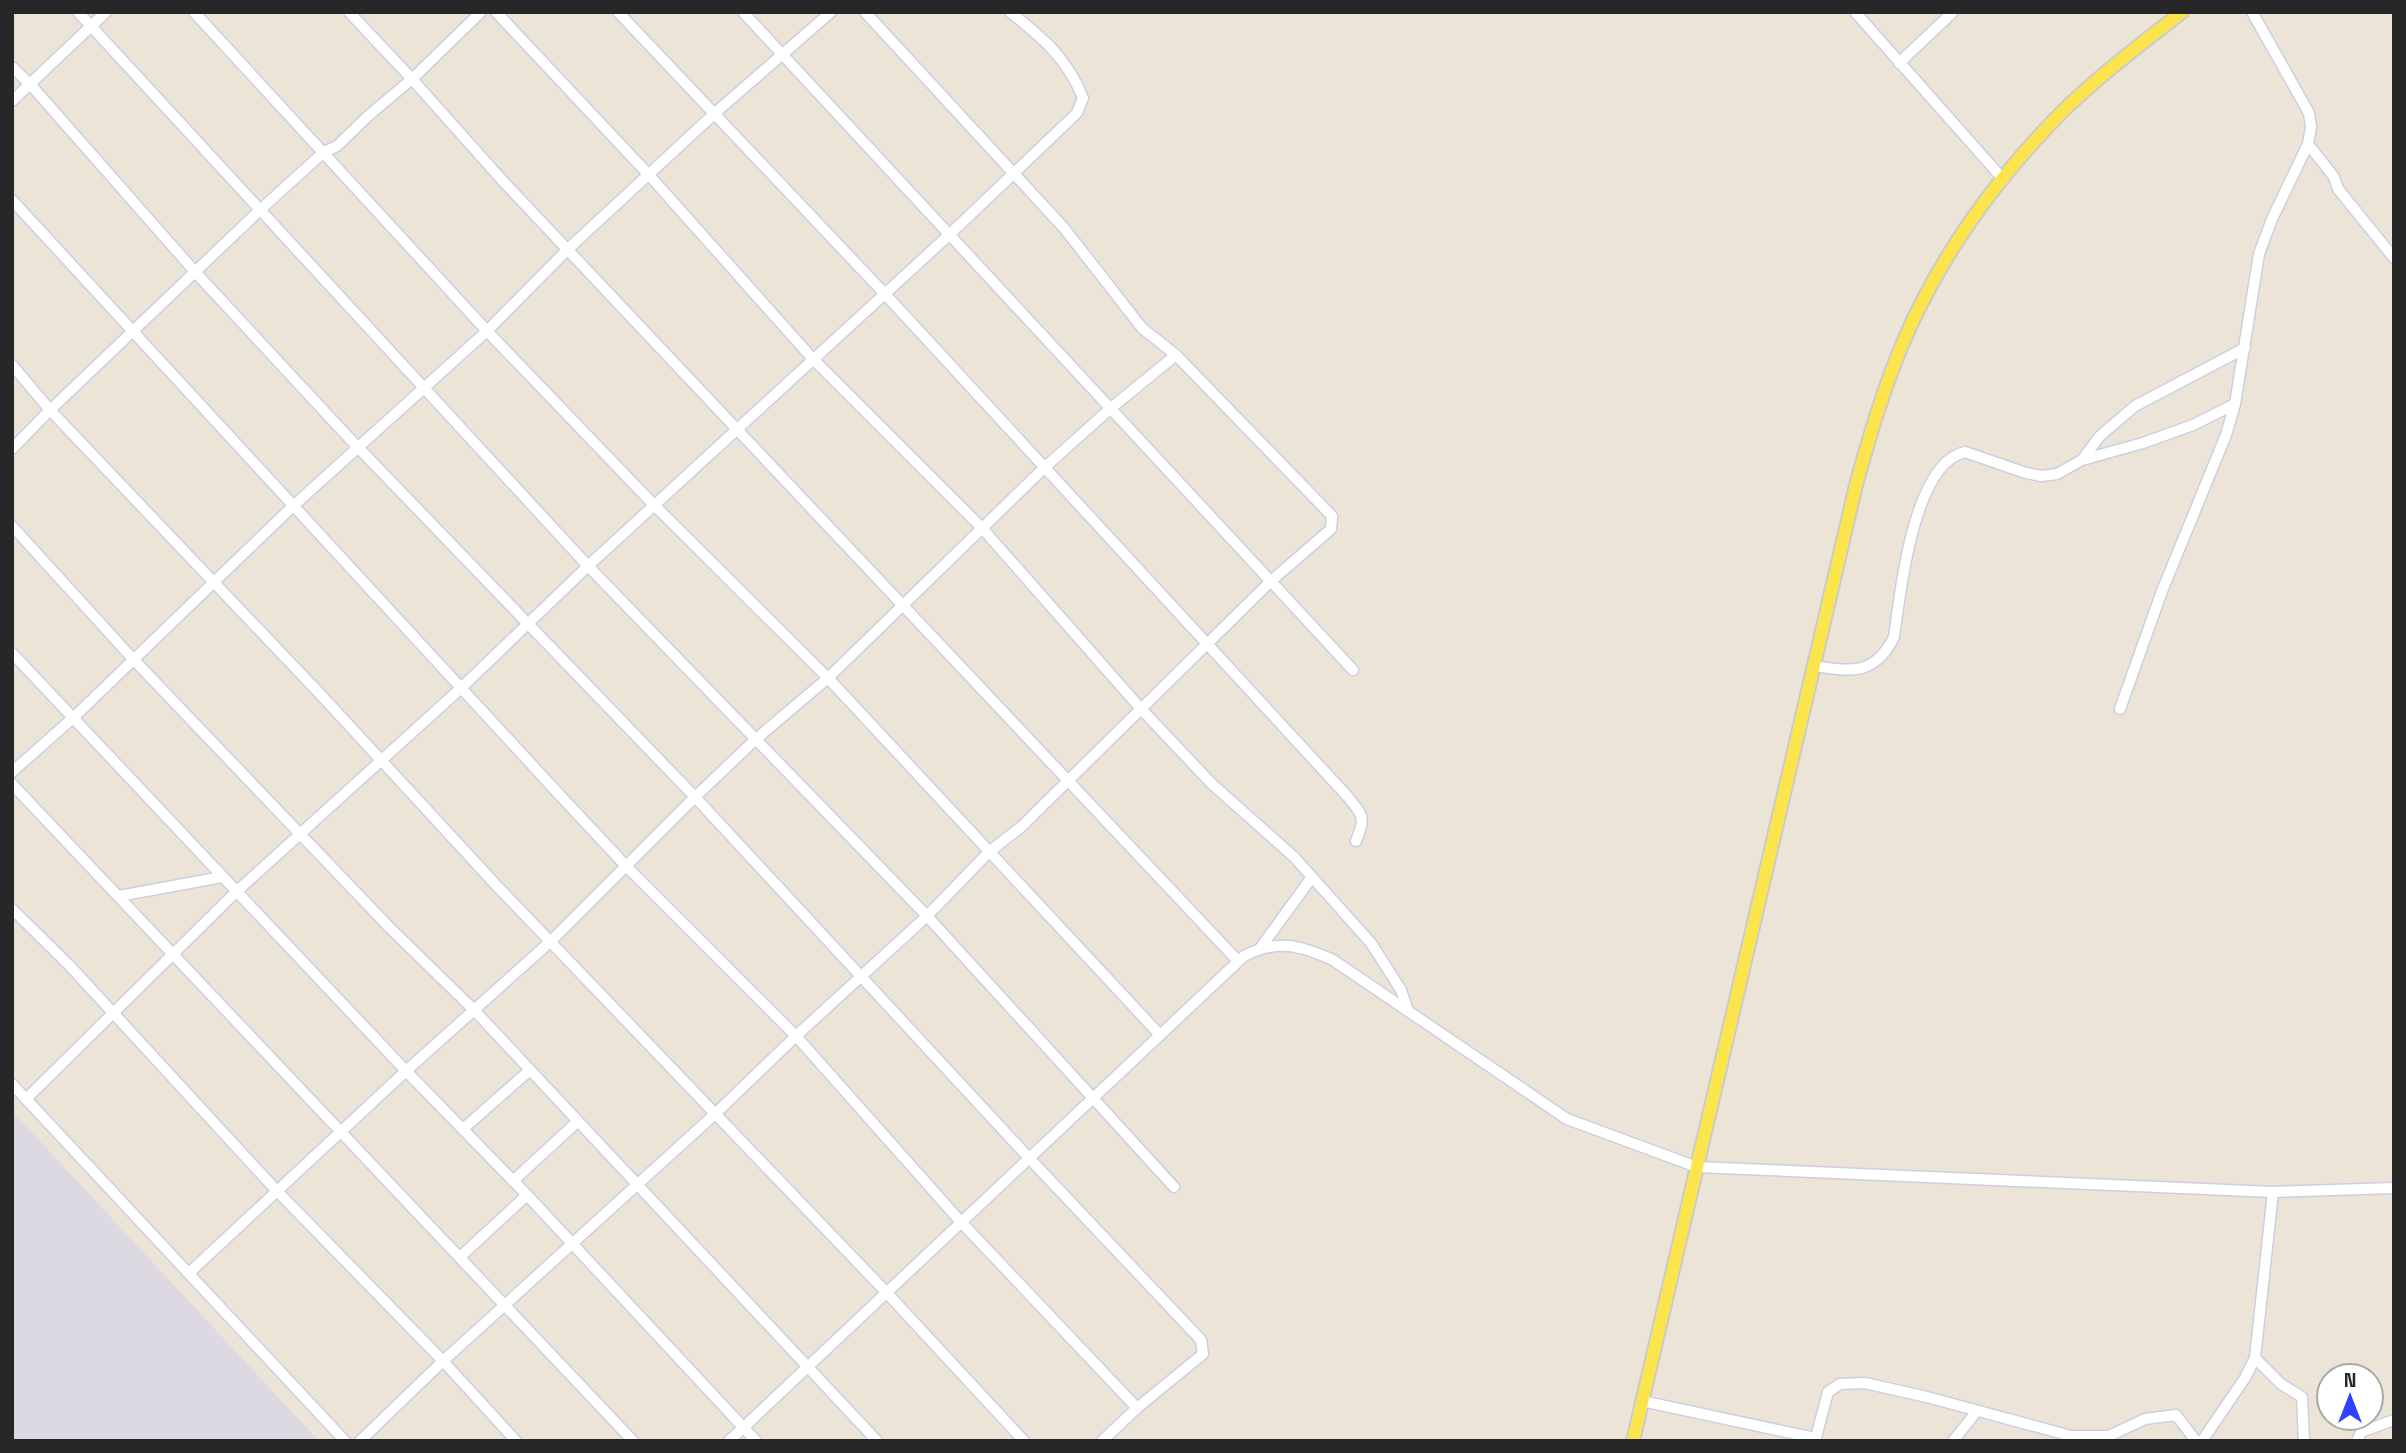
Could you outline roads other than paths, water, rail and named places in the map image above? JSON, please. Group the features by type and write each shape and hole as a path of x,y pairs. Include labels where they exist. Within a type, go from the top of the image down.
{"main road":[{"path":"1633,1441 1862,462 1898,354 1920,305 1948,256 2003,179 2060,114 2179,13"}],"street":[{"path":"78,12 588,566 926,916 1174,1187"},
{"path":"12,101 106,12"},
{"path":"194,12 486,331 654,505 828,678 1160,1035"},
{"path":"349,12 501,180 1238,961"},
{"path":"12,449 261,209 412,79 481,12"},
{"path":"496,12 649,175 812,358 982,528 1142,710 1212,784 1294,857 1371,943 1401,990 1408,1011"},
{"path":"618,12 884,294 1170,606 1208,642 1362,815 1362,827 1356,841"},
{"path":"743,12 1353,670"},
{"path":"12,772 74,717 292,507 425,389 568,249 715,113 831,12"},
{"path":"360,1441 571,1243 715,1114 926,916 989,852 1021,827 1271,581 1331,529 1332,516 1176,355 1142,328 1064,228 865,12"},
{"path":"26,1099 236,891 460,689 588,566 949,235 1077,113 1083,98 1076,80 1047,41 1010,12"},
{"path":"1855,12 2003,179"},
{"path":"1899,63 1953,12"},
{"path":"2120,709 2162,591 2216,464 2235,404 2259,254 2272,219 2308,144 2311,127 2309,113 2252,12"},
{"path":"12,67 30,84 196,274 695,797 1201,1340 1203,1354 1137,1408 1102,1441"},
{"path":"2308,144 2333,177 2338,189 2394,258"},
{"path":"12,200 460,689 626,866 796,1036 961,1222 1137,1408"},
{"path":"2082,460 2100,436 2135,406 2245,348"},
{"path":"189,1273 276,1190 551,941 695,797 756,739 828,678 1044,468 1176,355"},
{"path":"12,365 50,410 1024,1441"},
{"path":"1813,666 1853,671 1872,664 1889,649 1894,637 1911,534 1926,496 1937,475 1950,459 1965,452 2041,476 2056,474 2082,460 2143,443 2193,425 2235,404"},
{"path":"12,526 133,659 389,927 475,1012 877,1441"},
{"path":"12,653 406,1071 527,1195 756,1441"},
{"path":"12,784 633,1441"},
{"path":"119,896 222,877"},
{"path":"729,1441 1238,961 1261,947 1312,877"},
{"path":"12,909 114,1013 276,1190 516,1441"},
{"path":"1261,947 1282,944 1308,949 1333,960 1567,1119 1697,1167 2273,1192 2394,1188"},
{"path":"463,1129 530,1070"},
{"path":"12,1084 345,1441"},
{"path":"513,1181 577,1122"},
{"path":"2202,1441 2245,1378 2255,1358 2273,1192"},
{"path":"460,1257 527,1195"},
{"path":"2255,1358 2281,1384 2302,1397 2304,1441"},
{"path":"1642,1401 1815,1440 1828,1392 1840,1384 1865,1383 2071,1438 2109,1436 2145,1419 2176,1415 2196,1441"},
{"path":"1954,1441 1977,1411"},
{"path":"2357,1441 2361,1432 2394,1420"}]}
